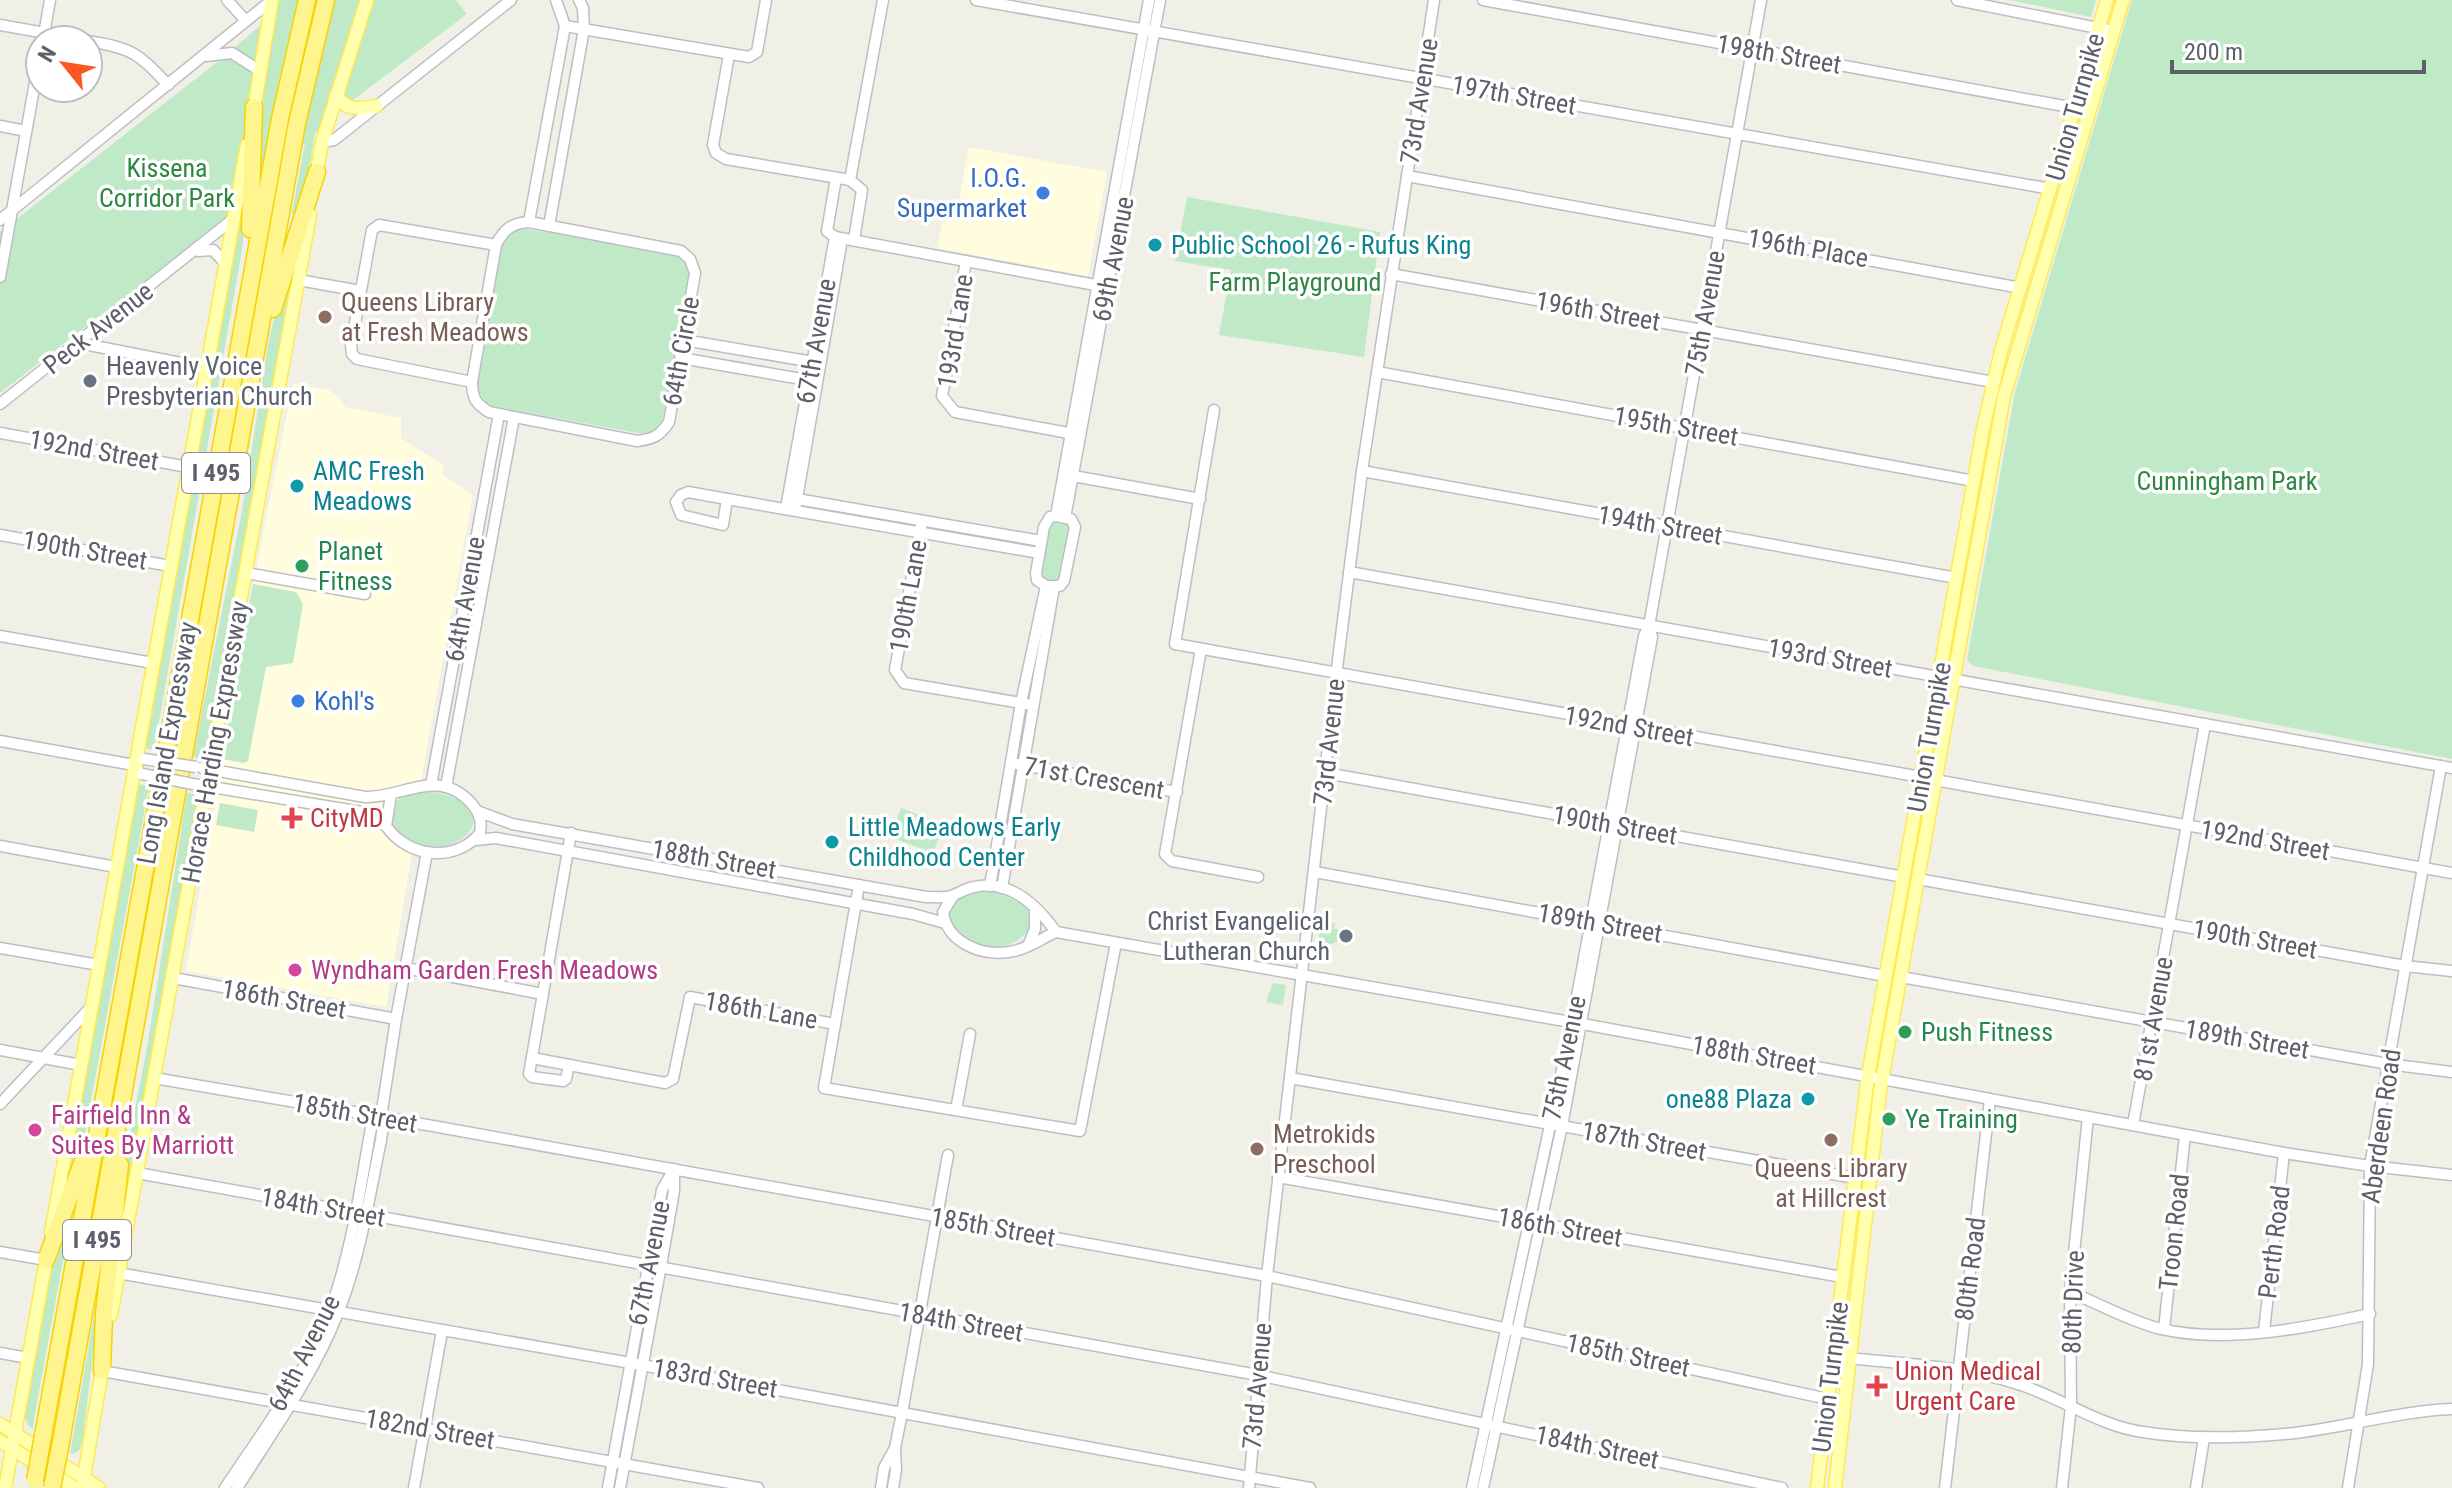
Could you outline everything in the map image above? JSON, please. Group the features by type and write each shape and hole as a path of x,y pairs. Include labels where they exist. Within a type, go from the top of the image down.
{"highway":[{"name":"Long Island Expressway","path":"34,1484 284,96 307,0"},
{"name":"Long Island Expressway","path":"52,1488 299,112 326,0"},
{"path":"229,399 252,211 254,107"},
{"path":"234,474 276,296 317,172"},
{"path":"102,1371 104,1314 134,1033"},
{"path":"46,1260 79,1175 114,1040"}],"main road":[{"path":"5,1488 116,867 140,766 153,663 272,0"},
{"name":"Horace Harding Expressway","path":"80,1485 173,978 203,768 246,573 322,142 367,0"},
{"name":"Union Turnpike","path":"1835,1488 1882,1079 1901,977 1921,777 1974,481 1993,382 2107,0"},
{"name":"Union Turnpike","path":"1817,1488 1868,1076 1885,976 1935,780 2004,396 2123,0"},
{"path":"336,95 348,107 376,106"},
{"path":"0,1424 80,1485"},
{"path":"0,1441 80,1485 99,1488"}],"street":[{"path":"45,24 50,0"},
{"path":"227,0 246,21"},
{"path":"0,220 272,0"},
{"path":"322,142 334,140 511,0"},
{"path":"499,414 477,404 472,394 472,382 496,245 502,232 515,223 529,222 565,26 556,0"},
{"path":"549,226 584,29 583,8 579,0"},
{"path":"565,26 749,57 757,52 766,0"},
{"name":"67th Avenue","path":"793,506 813,381 843,239 862,190 850,180 883,0"},
{"name":"197th Street","path":"976,0 2051,189"},
{"name":"69th Avenue","path":"1061,517 1149,0"},
{"name":"69th Avenue","path":"1102,286 1160,0"},
{"name":"73rd Avenue","path":"1249,1488 1267,1276 1349,572 1434,0"},
{"name":"198th Street","path":"1483,0 2075,108"},
{"name":"75th Avenue","path":"1472,1488 1485,1423 1541,1223 1562,1126 1644,636 1649,626 1761,0"},
{"path":"1957,0 2113,31"},
{"path":"0,25 24,31"},
{"path":"104,43 123,47 142,57 168,85"},
{"path":"204,56 232,53 260,71"},
{"path":"729,55 713,145 716,153 726,159 850,180"},
{"path":"0,277 31,104"},
{"path":"0,126 26,131"},
{"path":"545,137 565,140"},
{"name":"196th Place","path":"1407,176 2021,288"},
{"name":"67th Avenue","path":"836,178 827,231 843,239"},
{"name":"Peck Avenue","path":"0,404 232,220"},
{"name":"64th Circle","path":"499,414 637,441 651,440 661,434 669,422 695,273 690,259 681,251 529,222"},
{"path":"472,382 357,359 352,354 351,345 360,291 372,230 379,225 496,245"},
{"path":"843,239 1102,286"},
{"path":"196,251 213,250 225,263"},
{"name":"193rd Lane","path":"966,261 942,396 947,405 955,412 1076,434"},
{"name":"196th Street","path":"1391,274 1993,382"},
{"path":"299,280 360,291"},
{"path":"684,340 817,363"},
{"path":"79,343 206,368"},
{"path":"681,358 813,381"},
{"name":"195th Street","path":"1377,372 1974,481"},
{"path":"1214,410 1175,644 1338,673"},
{"name":"64th Avenue","path":"431,785 499,414"},
{"name":"64th Avenue","path":"446,787 514,417"},
{"name":"192nd Street","path":"0,433 188,467"},
{"name":"194th Street","path":"1362,471 1957,578"},
{"path":"1068,475 1200,499"},
{"path":"727,499 723,525 684,517 676,508 678,498 688,492 1041,541"},
{"name":"69th Avenue","path":"1061,517 1071,519 1075,527 1066,576 1060,586 1050,586 1037,580 1039,553 1046,521 1061,517"},
{"path":"921,526 1039,553"},
{"name":"190th Lane","path":"921,526 895,670 898,677 904,683 1027,704"},
{"name":"190th Street","path":"0,535 170,566"},
{"name":"193rd Street","path":"1349,572 2447,767"},
{"path":"246,573 365,594"},
{"name":"69th Avenue","path":"996,887 1011,763 1027,704 1050,586"},
{"path":"0,636 153,663"},
{"name":"71st Crescent","path":"1201,649 1169,858 1258,877"},
{"name":"192nd Street","path":"1338,673 1921,777"},
{"name":"69th Avenue","path":"996,887 1023,765 1027,704"},
{"name":"81st Avenue","path":"2133,1125 2205,724"},
{"path":"0,741 140,766 202,785 362,812 386,826 400,841 427,852 449,853 475,840 481,827 477,811 457,791 446,787 431,785 407,788 391,795 365,797 203,768 140,766"},
{"name":"71st Crescent","path":"1011,763 1177,792"},
{"name":"Aberdeen Road","path":"2348,1488 2368,1364 2370,1166 2423,868 2447,767"},
{"name":"190th Street","path":"1326,773 2405,966 2452,971"},
{"name":"192nd Street","path":"1935,780 2452,873"},
{"path":"386,826 391,795"},
{"name":"188th Street","path":"477,811 498,820 926,897 953,896 971,887 996,887"},
{"path":"569,1065 563,1081 529,1074 571,833"},
{"name":"188th Street","path":"475,840 496,838 913,914 945,923 960,940 979,950 999,953 1028,946 1056,932 2284,1153 2452,1175"},
{"path":"0,846 116,867"},
{"name":"64th Avenue","path":"237,1488 334,1311 361,1214 371,1128 381,1117 427,852"},
{"name":"189th Street","path":"1315,872 1885,976"},
{"name":"186th Lane","path":"859,885 824,1088 1080,1131 1116,943"},
{"path":"996,887 1016,892 1045,917 1056,932"},
{"path":"945,923 943,912 953,896"},
{"path":"1028,946 1035,929 1035,908"},
{"path":"0,948 99,965"},
{"path":"405,968 543,994"},
{"name":"189th Street","path":"1901,977 2388,1064 2452,1072"},
{"name":"186th Street","path":"173,978 396,1019"},
{"name":"186th Lane","path":"532,1058 665,1083 673,1079 690,997 835,1024"},
{"path":"0,1104 92,1006"},
{"name":"75th Avenue","path":"1483,1488 1497,1425 1529,1221 1550,1124 1577,1024"},
{"path":"956,1110 970,1034"},
{"path":"0,1050 81,1065"},
{"name":"185th Street","path":"154,1078 1267,1276 1828,1399"},
{"name":"187th Street","path":"1290,1078 1855,1178"},
{"name":"80th Road","path":"1945,1488 1990,1099"},
{"name":"80th Drive","path":"2062,1488 2071,1406 2070,1292 2088,1117"},
{"name":"Troon Road","path":"2164,1329 2185,1135"},
{"name":"Perth Road","path":"2264,1331 2284,1153"},
{"path":"893,1488 895,1448 948,1155"},
{"name":"67th Avenue","path":"620,1488 619,1463 655,1266 674,1191 674,1169"},
{"name":"184th Street","path":"137,1173 1258,1375 1782,1488"},
{"name":"186th Street","path":"1278,1177 1842,1277"},
{"path":"0,1252 46,1260"},
{"name":"183rd Street","path":"118,1273 1310,1488"},
{"path":"2070,1292 2137,1321 2164,1329 2218,1334 2309,1327 2370,1314"},
{"path":"414,1488 442,1331"},
{"path":"0,1353 28,1358"},
{"path":"1849,1358 1958,1371 2016,1383 2140,1432 2204,1438 2296,1433 2428,1410 2452,1409"},
{"name":"182nd Street","path":"102,1371 758,1488"},
{"name":"64th Avenue","path":"225,1488 286,1403"},
{"path":"2196,1488 2204,1438"},
{"path":"881,1488 884,1468 895,1448"},
{"name":"67th Avenue","path":"608,1488 619,1463"}],"shaded area":[{"path":"969,147 1107,172 1088,276 937,248 943,220 955,221"},
{"path":"293,383 329,390 340,398 345,407 401,418 401,438 444,466 442,474 473,495 423,769 386,1007 186,971 264,528"}],"green space":[{"name":"Kissena Corridor Park","path":"278,0 456,0 467,14 341,109 315,133 306,189 297,214 293,216 292,212 305,143 247,198 242,250 154,750 144,748 240,204 0,393 0,232 221,59 275,13"},
{"path":"2010,0 2096,0 2091,17"},
{"name":"Cunningham Park","path":"2132,0 2452,0 2452,759 1973,666 1967,660 2015,392"},
{"name":"Farm Playground","path":"1187,197 1380,232 1364,357 1219,335 1231,270 1175,261"},
{"path":"519,228 673,252 687,262 691,276 661,426 643,434 487,405 476,387 502,244 509,232"},
{"path":"297,251 205,759 193,757 242,511 269,339"},
{"path":"1055,520 1070,526 1061,577 1055,582 1044,580 1039,574 1048,526"},
{"path":"253,584 296,592 303,604 293,663 266,667 248,761 244,763 222,759"},
{"path":"137,784 149,786 80,1161 61,1211"},
{"path":"433,792 460,801 472,812 473,825 464,837 449,845 430,846 409,839 389,821 394,805 403,796"},
{"path":"187,793 199,795 117,1254 129,1141 148,1042"},
{"path":"220,803 258,810 254,832 216,825"},
{"path":"901,808 944,824 933,853 890,837"},
{"path":"971,891 995,893 1015,901 1028,910 1031,926 1022,937 1003,946 981,946 972,942 948,923 948,909 957,897"},
{"path":"1335,922 1334,929 1339,930 1337,942 1319,948 1319,934"},
{"path":"1273,983 1286,985 1283,1005 1266,1002"},
{"path":"70,1222 33,1429 24,1416 51,1266"},
{"path":"100,1281 83,1438 80,1449 70,1454"}],"place":[{"name":"I.O.G. Supermarket","path":"1043,193"},
{"name":"Public School 26 - Rufus King","path":"1155,245"},
{"name":"Queens Library at Fresh Meadows","path":"325,317"},
{"name":"Heavenly Voice Presbyterian Church","path":"90,381"},
{"name":"AMC Fresh Meadows","path":"297,486"},
{"name":"Planet Fitness","path":"302,566"},
{"name":"Kohl's","path":"298,701"},
{"name":"CityMD","path":"292,818"},
{"name":"Little Meadows Early Childhood Center","path":"832,842"},
{"name":"Christ Evangelical Lutheran Church","path":"1346,936"},
{"name":"Wyndham Garden Fresh Meadows","path":"295,970"},
{"name":"Push Fitness","path":"1905,1032"},
{"name":"one88 Plaza","path":"1808,1099"},
{"name":"Ye Training","path":"1889,1119"},
{"name":"Fairfield Inn & Suites By Marriott","path":"35,1130"},
{"name":"Queens Library at Hillcrest","path":"1831,1140"},
{"name":"Metrokids Preschool","path":"1257,1149"},
{"name":"Union Medical Urgent Care","path":"1877,1386"}]}
